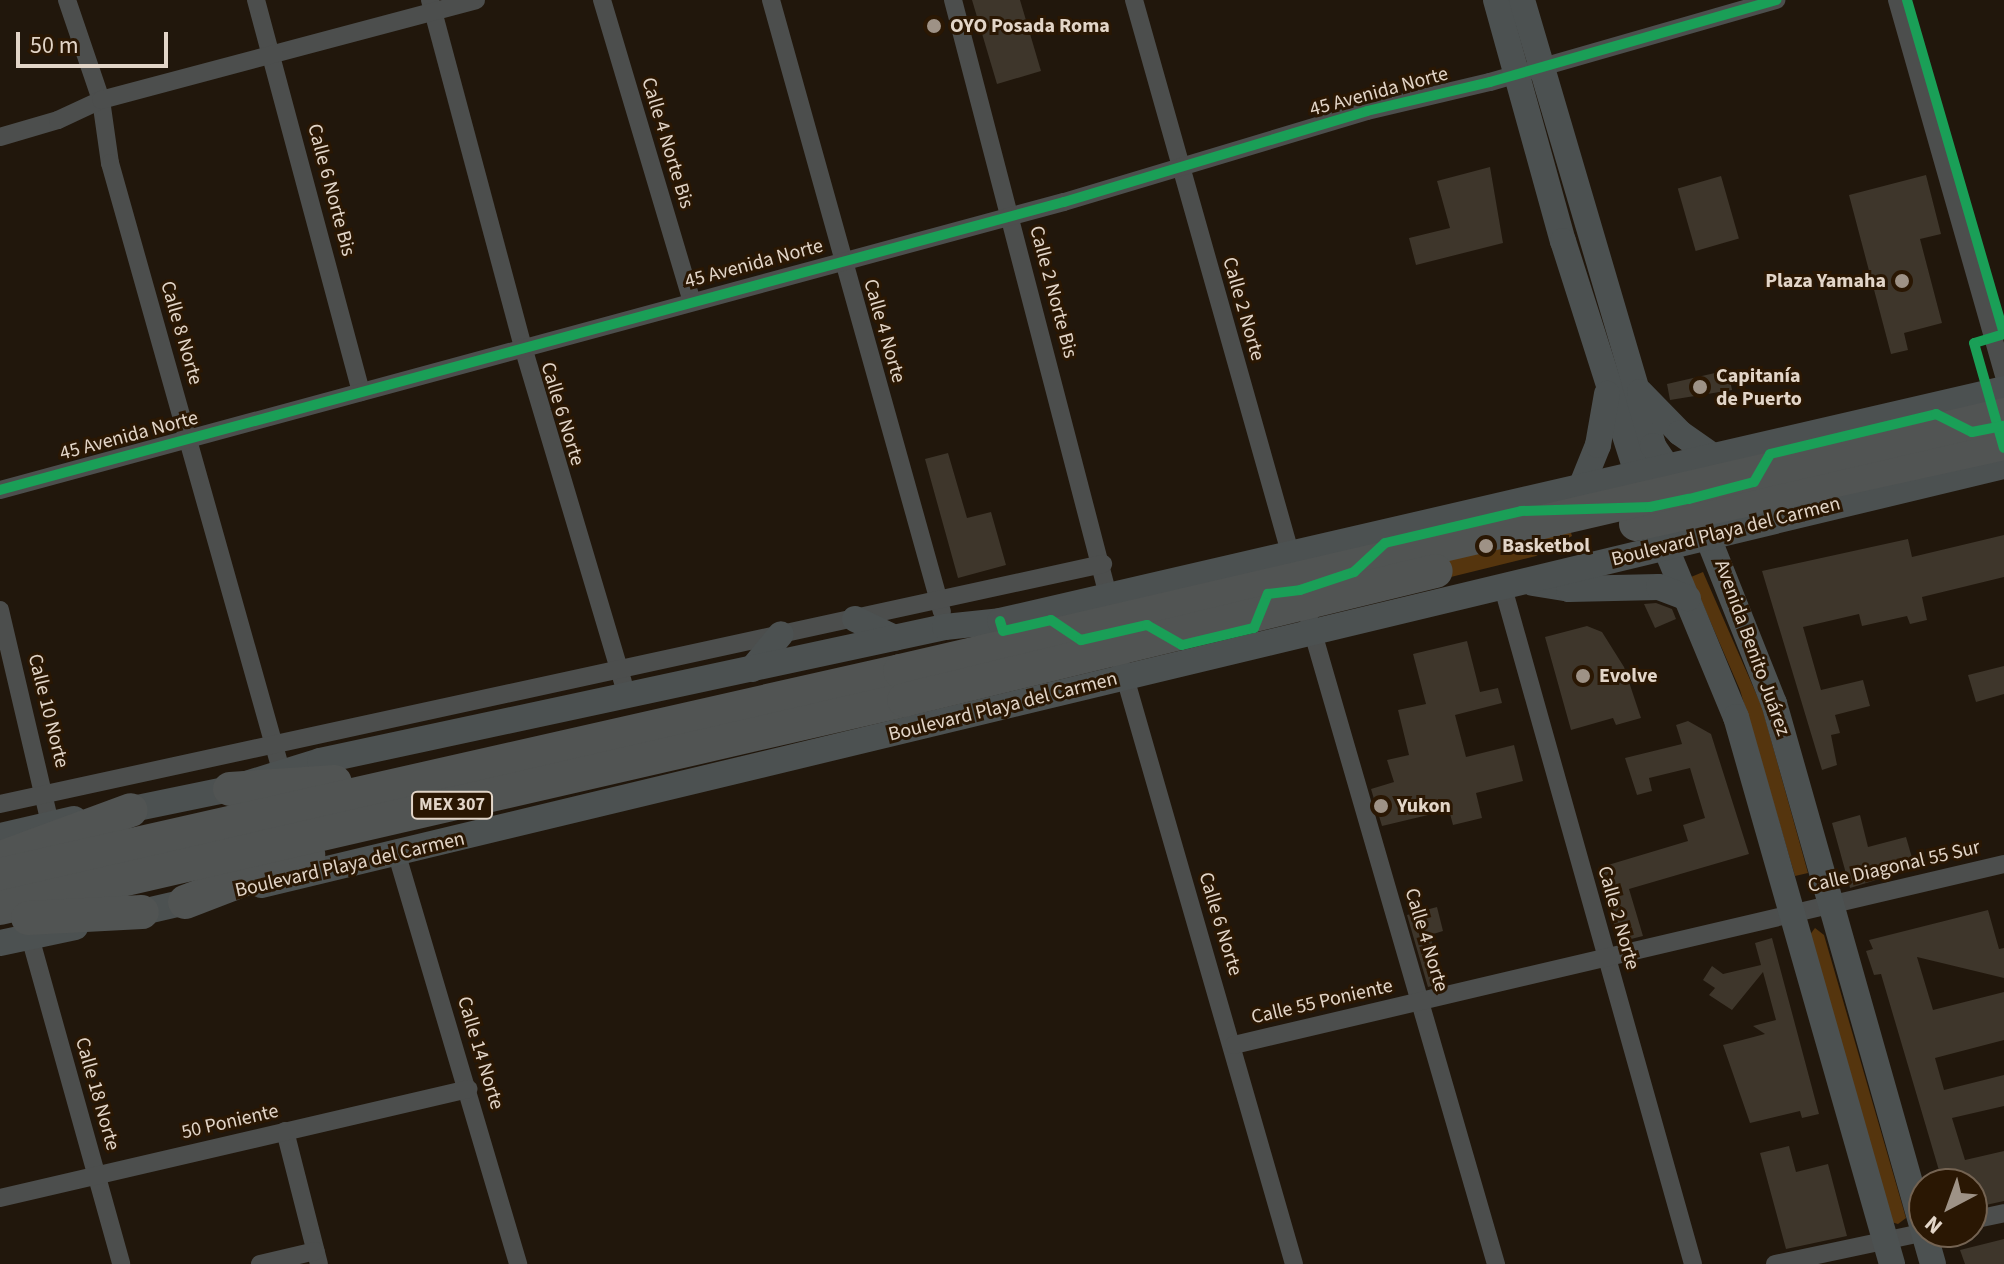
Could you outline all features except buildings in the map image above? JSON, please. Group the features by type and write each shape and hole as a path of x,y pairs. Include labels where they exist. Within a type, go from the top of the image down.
{"highway":[{"name":"MEX 307","path":"0,908 425,811 902,686 2004,415"},
{"name":"MEX 307","path":"0,875 435,775 902,686 2004,443"},
{"path":"230,789 435,775"},
{"path":"0,858 131,810"},
{"path":"185,902 425,811"},
{"path":"0,919 142,912"}],"main road":[{"name":"Avenida Benito Juárez","path":"1496,0 1530,70 1653,446 1710,534 1774,703 1908,1176"},
{"name":"Avenida Benito Juárez","path":"1522,0 1530,70 1607,384 1663,545 1736,717 1889,1253"},
{"path":"1581,487 1598,445 1607,384"},
{"path":"1635,386 1680,433 1714,457"},
{"path":"0,836 50,823 230,789 277,758 626,697 895,638 942,615 1000,621 2004,389"},
{"name":"Boulevard Playa del Carmen","path":"0,943 397,855 1311,630 2004,466"},
{"path":"1510,582 1569,589 1659,587 1688,598"},
{"path":"855,619 895,638"},
{"path":"752,669 781,634"}],"street":[{"name":"Calle 8 Norte","path":"67,0 101,100 110,163 277,758"},
{"name":"Calle 6 Norte Bis","path":"256,0 361,392"},
{"path":"0,137 58,120 101,100 272,56 432,6 476,0"},
{"name":"Calle 4 Norte Bis","path":"602,0 691,299"},
{"name":"Calle 4 Norte","path":"771,0 942,615"},
{"name":"Calle 2 Norte Bis","path":"953,0 1110,595"},
{"name":"Calle 2 Norte","path":"1134,0 1311,630"},
{"name":"45 Avenida Norte","path":"0,490 691,299 1011,216 1367,111 1530,70 1776,0"},
{"path":"1897,0 2004,375"},
{"name":"Calle 6 Norte","path":"432,6 523,347 626,697"},
{"path":"0,804 277,758 619,672 855,619 942,615 1103,564"},
{"name":"Calle 2 Norte","path":"1510,582 1607,960 1693,1264"},
{"name":"Calle 6 Norte","path":"1110,595 1124,677 1234,1045 1294,1264"},
{"name":"Calle 10 Norte","path":"0,610 46,794 50,823"},
{"name":"Calle 4 Norte","path":"1311,630 1496,1264"},
{"name":"Calle 14 Norte","path":"397,855 469,1089 518,1264"},
{"name":"Calle Diagonal 55 Sur","path":"1793,913 2004,864"},
{"name":"Calle 55 Poniente","path":"1234,1045 1607,960 1793,913"},
{"name":"Calle 18 Norte","path":"30,937 121,1264"},
{"name":"50 Poniente","path":"0,1198 469,1089"},
{"path":"260,1264 318,1258 285,1131"},
{"path":"1775,1264 1889,1253 1908,1242"}],"shaded area":[{"path":"1523,515 1566,516 1572,536 1536,556 1398,590"},
{"path":"1703,572 1762,707 1808,873 1795,876 1740,690 1691,577"},
{"path":"1815,928 1824,935 1906,1218 1898,1224 1891,1222 1809,936"}],"cycle path":[{"path":"0,490 1064,202 1367,111 1490,82 1776,0"},
{"path":"1907,0 2004,334"},
{"path":"2004,334 1974,343 2004,448"},
{"path":"1000,621 1003,631 1051,620 1081,640 1147,625 1182,645 1254,628 1268,594 1300,590 1354,572 1385,543 1521,511 1650,507 1689,499 1754,482 1770,454 1936,414 1972,432 2004,426"}],"place":[{"name":"OYO Posada Roma","path":"934,26"},
{"name":"Plaza Yamaha","path":"1902,281"},
{"name":"Capitanía de Puerto","path":"1700,387"},
{"name":"Basketbol","path":"1486,546"},
{"name":"Evolve","path":"1583,676"},
{"name":"Yukon","path":"1381,806"}]}
